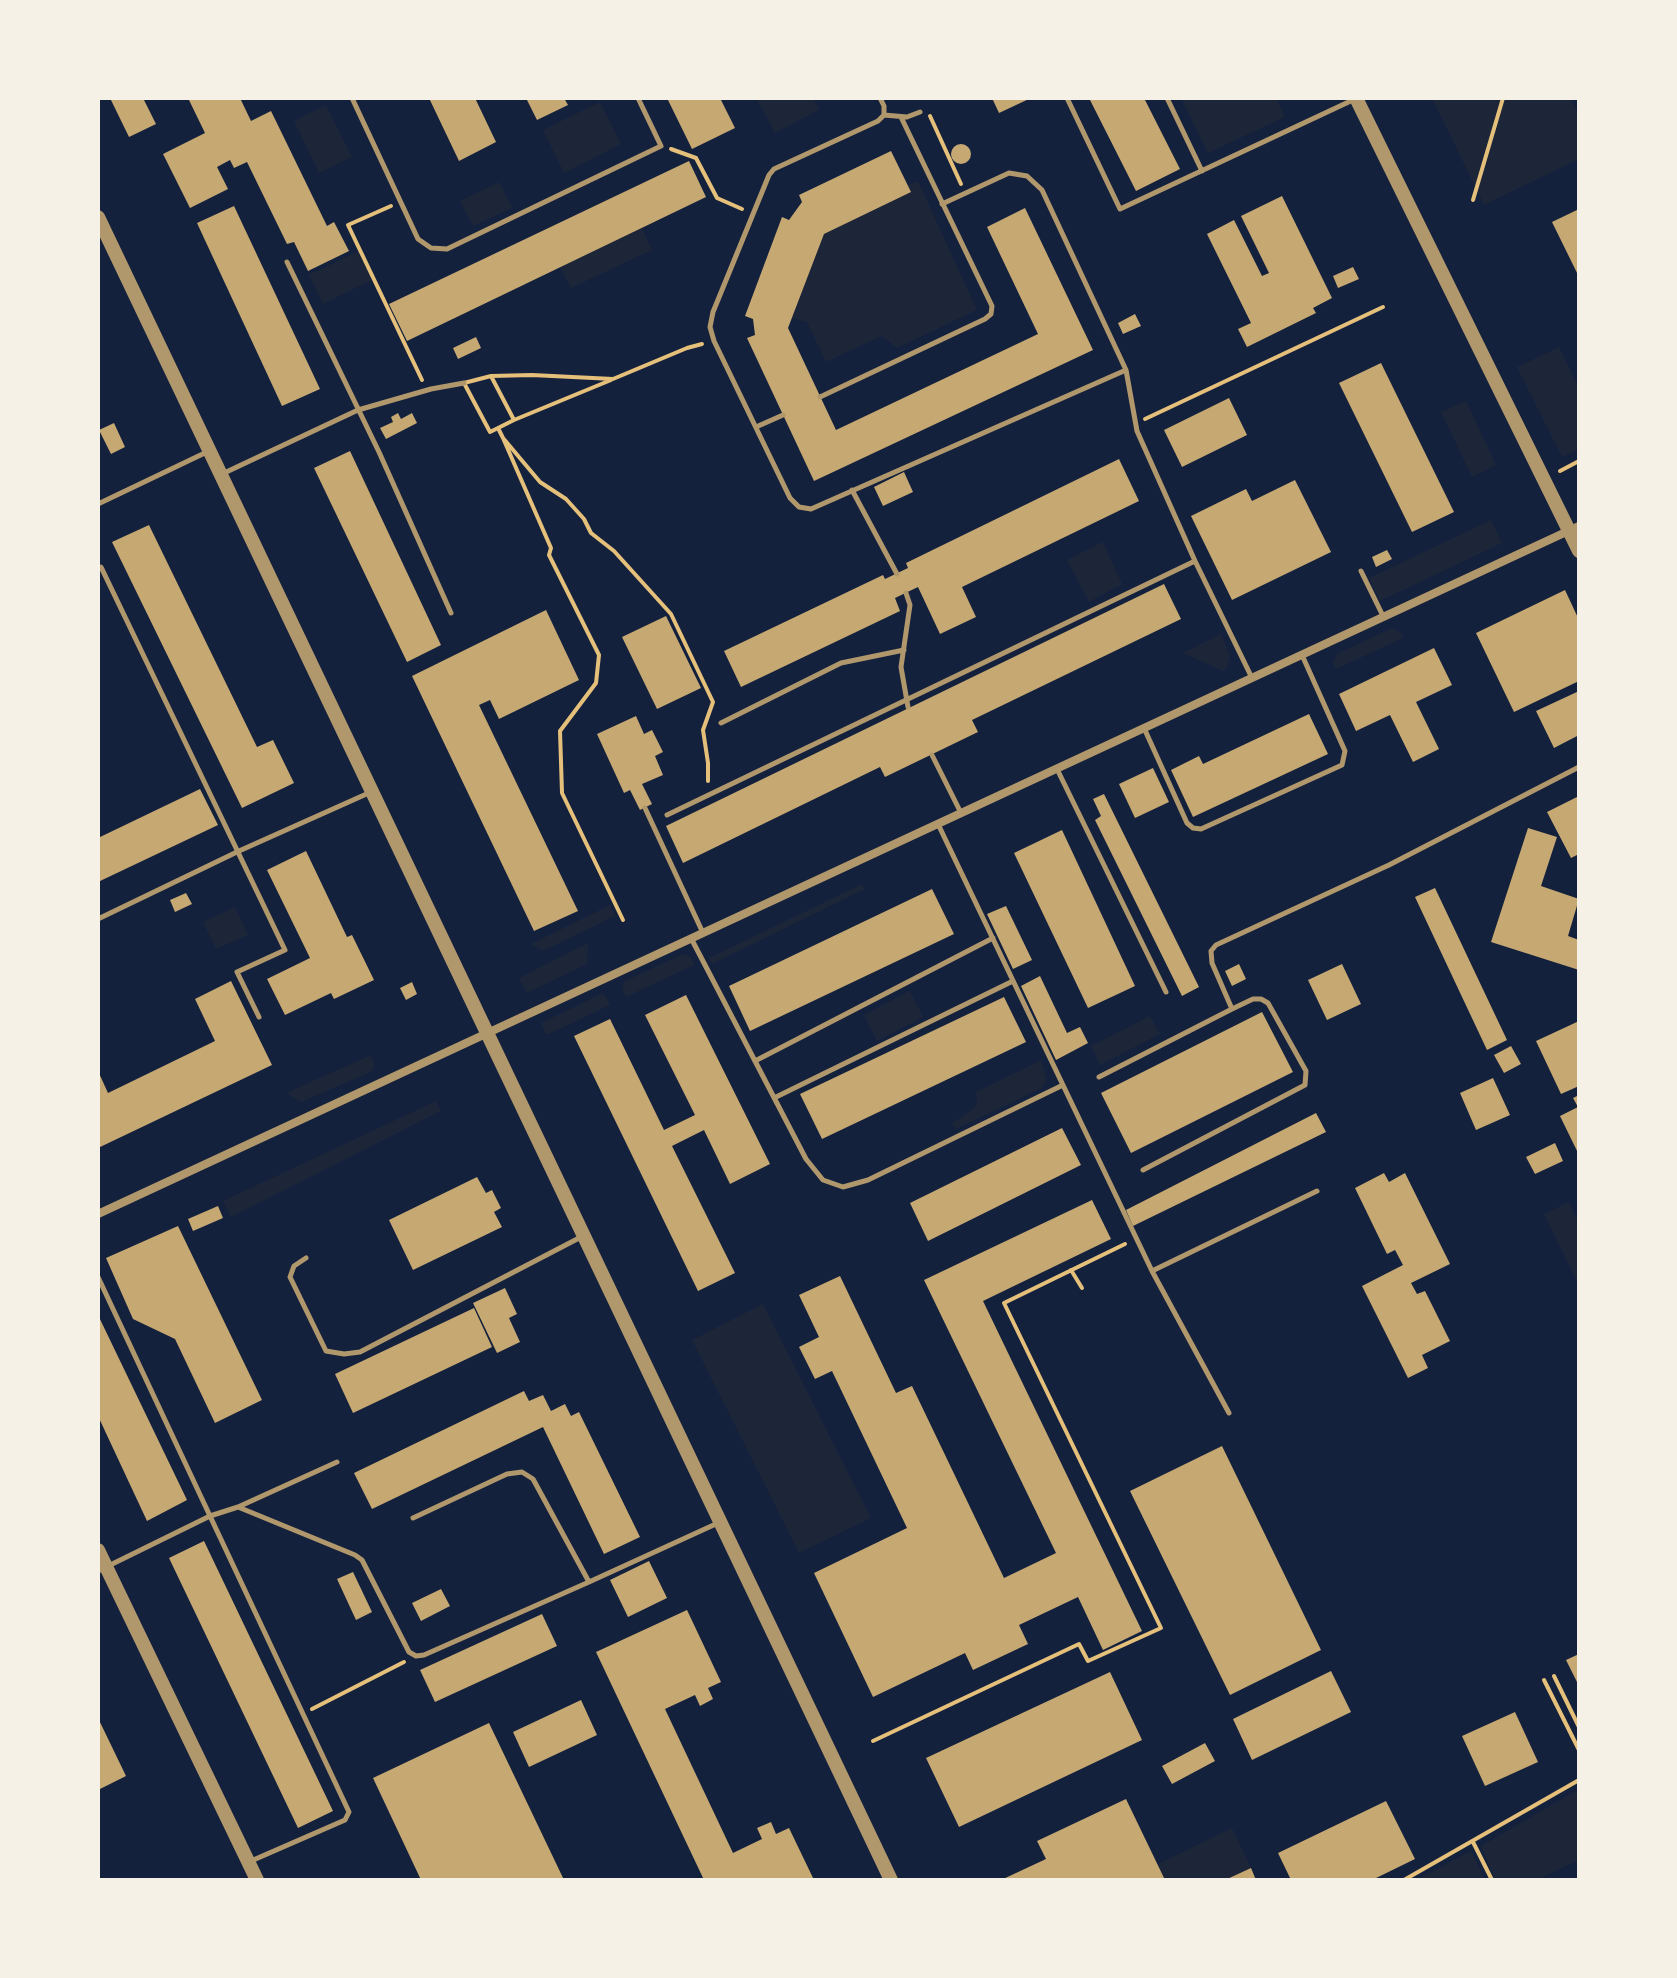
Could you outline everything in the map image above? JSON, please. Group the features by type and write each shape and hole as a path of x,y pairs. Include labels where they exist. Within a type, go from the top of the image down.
{"street":[{"path":"1356,98 1574,529 1579,551"},
{"path":"98,217 102,235 210,451 891,1880"},
{"path":"98,1214 1574,529"},
{"path":"98,1550 102,1569 257,1880"}],"lane":[{"path":"352,98 418,239 431,248 447,249 661,146 638,98"},
{"path":"880,98 884,115 878,121 774,169 769,175 713,312 710,327 714,341 790,498 799,507 811,509 1126,370"},
{"path":"1067,98 1120,209 1356,98"},
{"path":"1167,98 1202,171"},
{"path":"884,115 901,117 920,112"},
{"path":"820,397 991,314 992,306 901,117"},
{"path":"942,204 1009,173 1027,176 1042,190 1126,370 1136,423 1195,561 1252,678"},
{"path":"287,262 451,613"},
{"path":"221,475 358,410 464,383"},
{"path":"756,427 783,415"},
{"path":"98,504 210,451"},
{"path":"852,490 897,574"},
{"path":"667,815 1195,561"},
{"path":"101,567 285,950 237,972 259,1017"},
{"path":"1361,571 1384,617"},
{"path":"906,593 910,605 901,667 908,707"},
{"path":"721,723 841,663 904,650"},
{"path":"1144,728 1187,823 1193,828 1201,829 1342,765 1345,751 1302,655"},
{"path":"932,755 961,813"},
{"path":"1232,1009 1212,963 1211,951 1216,945 1389,865 1579,767"},
{"path":"1057,769 1166,992"},
{"path":"98,919 372,791"},
{"path":"645,808 703,934"},
{"path":"938,824 1152,1271 1229,1413"},
{"path":"755,1061 993,938"},
{"path":"692,940 806,1159 823,1180 843,1187 868,1180 1063,1085"},
{"path":"774,1098 1013,981"},
{"path":"1099,1077 1253,999 1268,1003 1306,1071 1305,1085 1143,1170"},
{"path":"1152,1271 1317,1191"},
{"path":"306,1258 294,1266 290,1277 326,1351 360,1352 583,1235"},
{"path":"98,1277 349,1812 345,1820 248,1862"},
{"path":"102,1569 210,1516 238,1507 337,1462"},
{"path":"413,1518 507,1474 522,1472 533,1479 589,1582"},
{"path":"238,1507 362,1560 409,1652 416,1656 720,1522"}],"path":[{"path":"1473,200 1503,98"},
{"path":"920,112 930,116 965,193"},
{"path":"661,146 696,158 717,198 753,214"},
{"path":"401,202 348,225 427,390"},
{"path":"1136,423 1383,307"},
{"path":"613,379 491,376 464,383 490,432 687,348 714,341"},
{"path":"491,376 514,420"},
{"path":"498,428 551,548 549,555 599,655 596,683 560,731 562,793 623,920"},
{"path":"503,438 540,482 566,499 584,519 591,533 614,551 671,614 713,702 703,730 708,783"},
{"path":"1560,471 1579,461"},
{"path":"873,1741 1079,1644 1088,1661 1161,1628 1004,1303 1137,1238"},
{"path":"1071,1270 1082,1288"},
{"path":"303,1713 416,1656"},
{"path":"1554,1676 1579,1727"},
{"path":"1544,1680 1579,1750"},
{"path":"1404,1880 1579,1780"},
{"path":"1473,1842 1492,1880"}],"shaded area":[{"path":"756,98 813,98 819,110 775,133"},
{"path":"1181,98 1276,98 1285,117 1208,153"},
{"path":"1432,98 1571,98 1579,115 1579,159 1484,205"},
{"path":"600,102 621,144 564,173 543,130"},
{"path":"326,105 352,157 319,173 294,121"},
{"path":"918,181 977,310 897,348 882,336 826,362 807,322 792,318 824,234 910,192 908,185"},
{"path":"499,182 512,208 473,226 460,201"},
{"path":"642,228 652,250 571,288 560,267"},
{"path":"358,251 372,280 323,304 309,275"},
{"path":"1559,347 1579,388 1579,449 1562,457 1517,367"},
{"path":"1466,401 1496,465 1472,477 1441,412"},
{"path":"1491,520 1502,543 1380,601 1369,578"},
{"path":"1103,542 1122,584 1089,602 1067,560"},
{"path":"1392,628 1400,632 1403,638 1336,669 1333,663 1337,654"},
{"path":"1221,634 1230,655 1223,671 1183,653"},
{"path":"862,884 865,889 712,964 709,958"},
{"path":"610,905 615,916 543,951 531,944"},
{"path":"235,907 248,935 216,949 203,922"},
{"path":"588,943 587,964 527,993 519,978"},
{"path":"683,954 691,957 694,965 626,997 622,989 625,981"},
{"path":"910,991 923,1017 877,1041 864,1015"},
{"path":"601,994 606,996 610,1005 547,1035 541,1023"},
{"path":"1150,1016 1160,1034 1100,1065 1091,1046"},
{"path":"371,1055 375,1067 371,1072 301,1102 286,1093"},
{"path":"1041,1060 1047,1080 1042,1088 956,1129 952,1123 972,1110 977,1103 976,1092"},
{"path":"436,1101 441,1111 231,1217 223,1201"},
{"path":"1569,1202 1579,1223 1579,1286 1544,1214"},
{"path":"763,1304 871,1518 799,1553 692,1340"},
{"path":"1579,1789 1579,1860 1537,1880 1495,1880 1481,1846"},
{"path":"1232,1828 1251,1868 1225,1880 1165,1880 1158,1864"},
{"path":"1471,1851 1485,1880 1418,1880 1418,1879"}],"building":[{"path":"110,98 143,98 156,124 129,137"},
{"path":"188,98 240,98 251,121 271,111 327,226 334,222 349,251 308,271 294,242 287,244 247,162 234,168 230,160 217,167 228,189 190,208 163,154 205,133"},
{"path":"429,98 475,98 496,142 459,161"},
{"path":"526,98 564,98 568,105 537,120"},
{"path":"667,98 720,98 735,128 692,149"},
{"path":"992,98 1031,98 999,113"},
{"path":"1089,98 1144,98 1180,169 1136,191"},
{"path":"957,144 965,144 971,154 965,164 957,164 951,158 951,150"},
{"path":"891,151 911,192 824,234 788,328 836,430 1038,334 987,227 1025,208 1093,350 814,481 747,338 755,335 753,319 745,316 782,217 789,220 802,202 799,195"},
{"path":"689,161 706,197 407,341 389,304"},
{"path":"1282,196 1332,298 1313,308 1316,313 1247,347 1238,329 1251,323 1207,234 1234,220 1262,276 1269,273 1241,216"},
{"path":"234,206 320,389 282,406 197,223"},
{"path":"1579,209 1579,277 1552,222"},
{"path":"1353,267 1359,279 1338,288 1333,276"},
{"path":"1135,314 1141,326 1123,334 1118,323"},
{"path":"476,337 481,348 458,359 453,348"},
{"path":"1381,363 1454,512 1412,532 1339,383"},
{"path":"1229,398 1247,435 1182,467 1164,430"},
{"path":"398,413 401,419 412,413 417,423 386,439 380,428 393,422 391,417"},
{"path":"114,423 125,447 111,454 99,430"},
{"path":"350,451 441,645 407,662 314,468"},
{"path":"1119,459 1139,501 962,587 976,617 940,634 918,587 895,598 900,611 741,687 724,651 883,575 885,579 908,568 906,563"},
{"path":"904,472 913,492 883,506 874,487"},
{"path":"1295,480 1331,552 1232,600 1191,516 1246,489 1252,501"},
{"path":"149,525 257,747 273,740 294,783 242,808 112,542"},
{"path":"1387,550 1392,559 1376,567 1372,557"},
{"path":"1164,584 1181,619 972,720 978,732 885,777 880,767 683,863 666,826"},
{"path":"1565,590 1579,620 1579,681 1514,712 1476,633"},
{"path":"546,610 579,680 499,719 490,700 479,705 578,911 534,931 412,676"},
{"path":"666,616 701,688 657,709 622,637"},
{"path":"1434,648 1452,685 1416,702 1439,749 1413,762 1390,715 1356,731 1339,694"},
{"path":"1579,691 1579,735 1554,748 1536,711"},
{"path":"1309,714 1328,754 1193,817 1171,770 1199,756 1203,764"},
{"path":"636,716 644,734 652,730 663,752 655,756 663,775 642,784 652,804 640,810 630,790 624,793 597,734"},
{"path":"1153,768 1169,802 1135,818 1119,784"},
{"path":"200,789 218,825 98,882 98,838"},
{"path":"1104,794 1199,987 1182,996 1095,820 1101,816 1093,799"},
{"path":"1579,796 1579,854 1571,858 1547,812"},
{"path":"1528,828 1557,837 1541,886 1579,899 1568,936 1579,940 1579,970 1491,942"},
{"path":"1062,830 1135,986 1088,1008 1014,853"},
{"path":"306,851 347,937 352,935 374,980 334,999 331,993 285,1015 267,979 310,958 267,870"},
{"path":"1435,888 1507,1040 1487,1050 1415,897"},
{"path":"932,889 954,934 750,1031 729,986"},
{"path":"186,893 192,904 175,912 170,900"},
{"path":"1006,906 1032,960 1013,969 987,914"},
{"path":"1239,964 1246,979 1232,986 1225,971"},
{"path":"1342,964 1361,1004 1327,1020 1308,980"},
{"path":"1040,976 1067,1033 1080,1027 1088,1043 1056,1060 1021,986"},
{"path":"231,981 272,1065 98,1148 98,1071 108,1093 215,1041 195,999"},
{"path":"412,982 417,994 406,1000 400,988"},
{"path":"686,995 770,1164 730,1184 704,1130 672,1146 735,1273 698,1291 574,1036 610,1019 664,1130 695,1115 645,1015"},
{"path":"1004,997 1026,1042 822,1139 800,1094"},
{"path":"1262,1012 1293,1072 1131,1153 1101,1093"},
{"path":"1579,1021 1579,1086 1561,1094 1536,1041"},
{"path":"1511,1046 1521,1064 1504,1073 1494,1055"},
{"path":"1493,1078 1510,1115 1476,1130 1460,1093"},
{"path":"1579,1095 1579,1155 1560,1116 1578,1107 1573,1098"},
{"path":"1316,1113 1326,1132 1133,1226 1126,1210"},
{"path":"1062,1128 1081,1165 928,1241 910,1203"},
{"path":"1555,1143 1563,1161 1535,1174 1526,1157"},
{"path":"1384,1173 1389,1182 1405,1173 1450,1264 1411,1283 1417,1294 1425,1291 1450,1341 1422,1355 1428,1368 1408,1378 1362,1286 1403,1265 1395,1250 1387,1254 1355,1188"},
{"path":"477,1177 486,1193 492,1190 501,1208 494,1212 502,1227 413,1270 389,1220"},
{"path":"1092,1200 1111,1239 983,1301 1142,1631 1103,1650 1078,1597 1019,1625 1028,1644 973,1670 965,1653 873,1697 814,1573 907,1528 832,1371 815,1379 799,1347 819,1337 799,1295 840,1276 896,1393 912,1386 1004,1578 1056,1553 924,1280"},
{"path":"218,1206 223,1218 193,1231 188,1219"},
{"path":"178,1226 262,1400 215,1423 175,1339 133,1319 106,1258"},
{"path":"505,1288 517,1314 509,1318 520,1342 497,1353 473,1303"},
{"path":"474,1308 492,1347 353,1413 335,1374"},
{"path":"98,1315 187,1500 147,1521 98,1416"},
{"path":"524,1391 529,1401 543,1395 551,1411 565,1404 571,1416 579,1412 640,1537 604,1554 543,1427 372,1509 354,1473"},
{"path":"1222,1446 1321,1650 1230,1695 1130,1491"},
{"path":"204,1541 333,1811 298,1828 169,1558"},
{"path":"649,1561 667,1598 628,1617 610,1580"},
{"path":"353,1572 372,1612 356,1620 337,1579"},
{"path":"441,1589 450,1606 421,1621 412,1603"},
{"path":"687,1610 721,1682 708,1688 713,1699 700,1706 695,1695 665,1709 733,1853 762,1839 757,1828 771,1822 776,1834 789,1828 814,1880 704,1880 596,1652"},
{"path":"542,1614 557,1646 435,1702 420,1670"},
{"path":"1579,1654 1579,1686 1566,1660"},
{"path":"1331,1671 1351,1712 1252,1760 1233,1719"},
{"path":"1110,1672 1142,1740 959,1827 926,1758"},
{"path":"581,1700 597,1735 529,1767 513,1732"},
{"path":"1515,1712 1538,1762 1485,1786 1462,1736"},
{"path":"98,1718 126,1776 98,1790"},
{"path":"489,1723 564,1880 421,1880 373,1778"},
{"path":"1205,1743 1215,1761 1172,1784 1162,1766"},
{"path":"1126,1799 1165,1880 1001,1880 1046,1859 1037,1841"},
{"path":"1386,1801 1415,1859 1372,1880 1291,1880 1278,1853"},
{"path":"1251,1868 1256,1880 1225,1880"}]}
